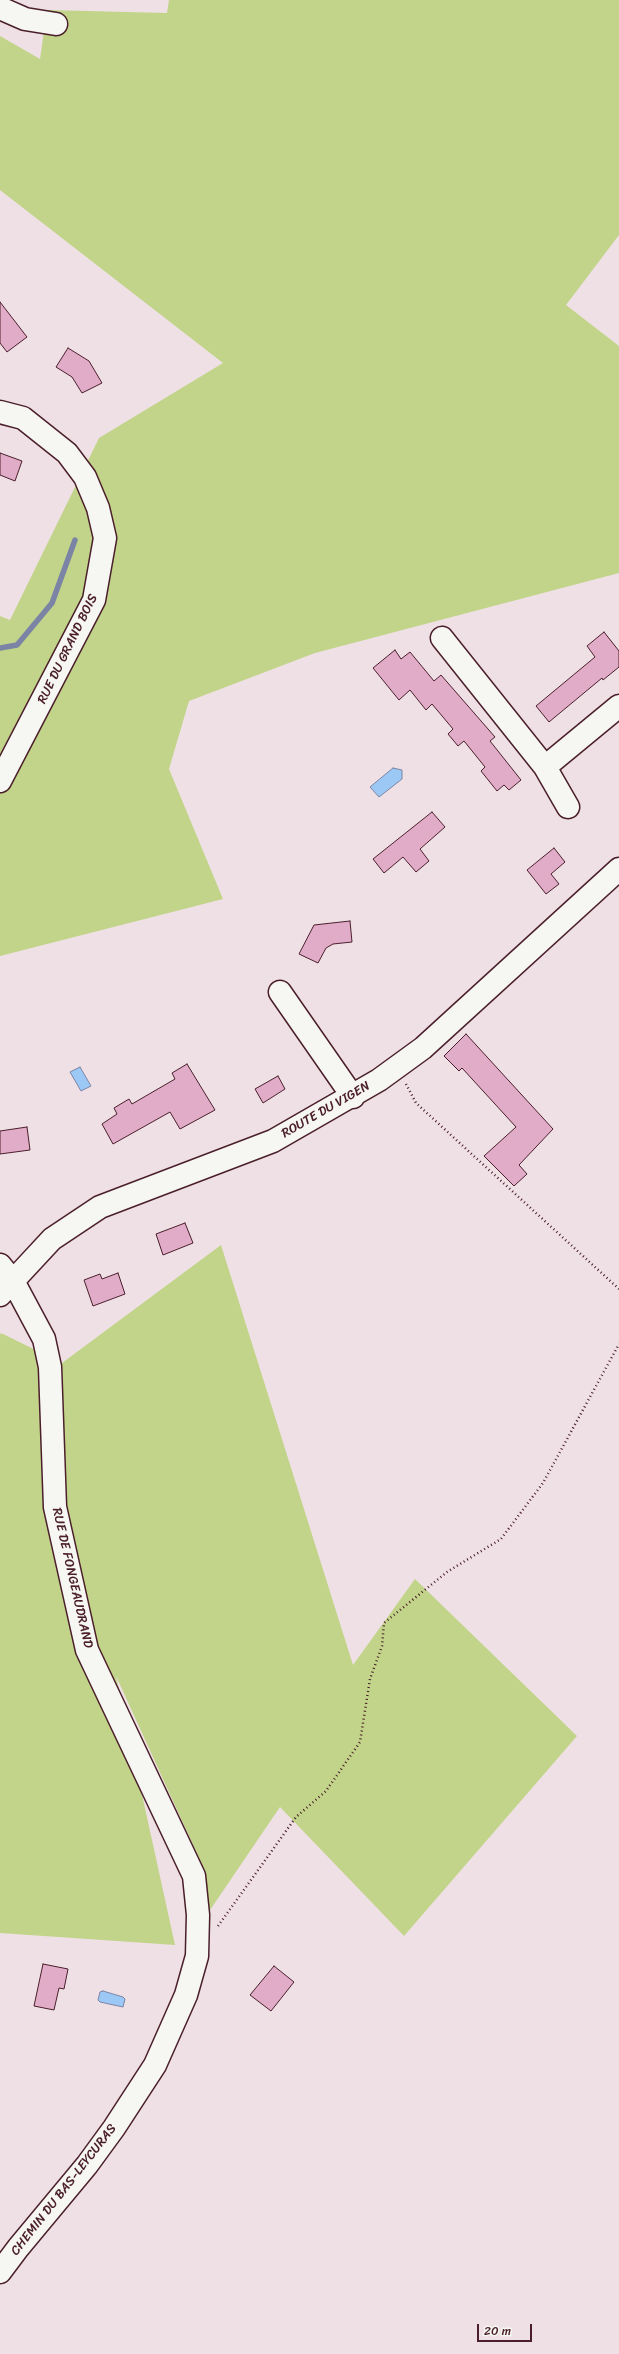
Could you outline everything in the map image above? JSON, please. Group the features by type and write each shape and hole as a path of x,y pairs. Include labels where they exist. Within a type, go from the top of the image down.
{"street":[{"path":"0,8 24,20 56,24"},
{"name":"RUE DU GRAND BOIS","path":"0,412 23,418 67,453 85,476 98,508 105,538 94,600 0,781"},
{"path":"442,638 546,767 568,807"},
{"path":"546,767 619,706"},
{"name":"ROUTE DU VIGEN","path":"4,1280 52,1239 100,1207 273,1141 353,1097 423,1048 619,869"},
{"path":"280,992 353,1097"},
{"name":"RUE DE FONGEAUDRAND","path":"4,1280 44,1339 50,1367 54,1507 87,1650 194,1876 198,1915 197,1956"},
{"name":"CHEMIN DU BAS-LEYCURAS","path":"0,2272 87,2165 155,2065 186,1995 197,1956"}],"path":[{"path":"396,1068 416,1103 619,1289"},
{"path":"215,1931 296,1817 326,1791 360,1742 370,1679 382,1646 384,1623 447,1572 501,1539 543,1483 619,1344"}],"green space":[{"path":"169,0 619,0 619,235 566,305 619,346 619,573 315,653 189,701 169,769 223,899 0,956 0,616 10,620 99,438 223,363 0,190 0,36 40,59 47,10 167,13"},
{"path":"221,1245 353,1665 415,1579 577,1736 404,1936 280,1807 208,1913 204,1869 116,1676 175,1945 0,1933 0,1335 1,1333 62,1363"}],"water":[{"path":"393,768 402,770 402,779 379,797 370,787"},
{"path":"80,1067 91,1086 81,1091 70,1072"},
{"path":"103,1991 123,1997 125,1999 123,2007 100,2002 98,2000 100,1992"}],"building":[{"path":"0,302 27,337 7,352 0,343"},
{"path":"68,348 89,361 102,383 82,393 72,377 56,367"},
{"path":"0,453 22,461 15,481 0,475"},
{"path":"604,632 619,651 619,667 603,680 602,678 549,722 536,706 595,657 587,646"},
{"path":"395,650 401,659 410,652 434,681 441,675 495,737 490,741 521,780 509,790 504,785 497,791 481,771 485,767 464,741 458,746 448,734 453,729 432,704 426,710 410,690 399,700 373,668"},
{"path":"432,812 445,827 420,849 429,861 416,872 403,857 384,873 373,859"},
{"path":"554,848 565,862 551,874 559,884 546,894 527,870"},
{"path":"350,921 352,942 333,944 326,948 318,963 299,954 314,925"},
{"path":"466,1034 553,1129 519,1165 527,1174 514,1186 484,1156 516,1127 462,1068 459,1071 444,1056"},
{"path":"187,1064 215,1110 180,1129 170,1112 113,1144 102,1124 117,1114 114,1108 129,1099 132,1104 175,1079 172,1073"},
{"path":"278,1076 285,1089 263,1103 255,1089"},
{"path":"27,1127 30,1150 0,1154 0,1131"},
{"path":"185,1223 193,1243 163,1255 156,1234"},
{"path":"118,1273 125,1294 93,1306 84,1280 100,1274 102,1279"},
{"path":"43,1964 68,1969 64,1989 59,1988 54,2010 34,2006"},
{"path":"274,1966 294,1982 271,2011 250,1995"}],"waterway":[{"path":"0,648 17,645 52,603 75,540"}]}
